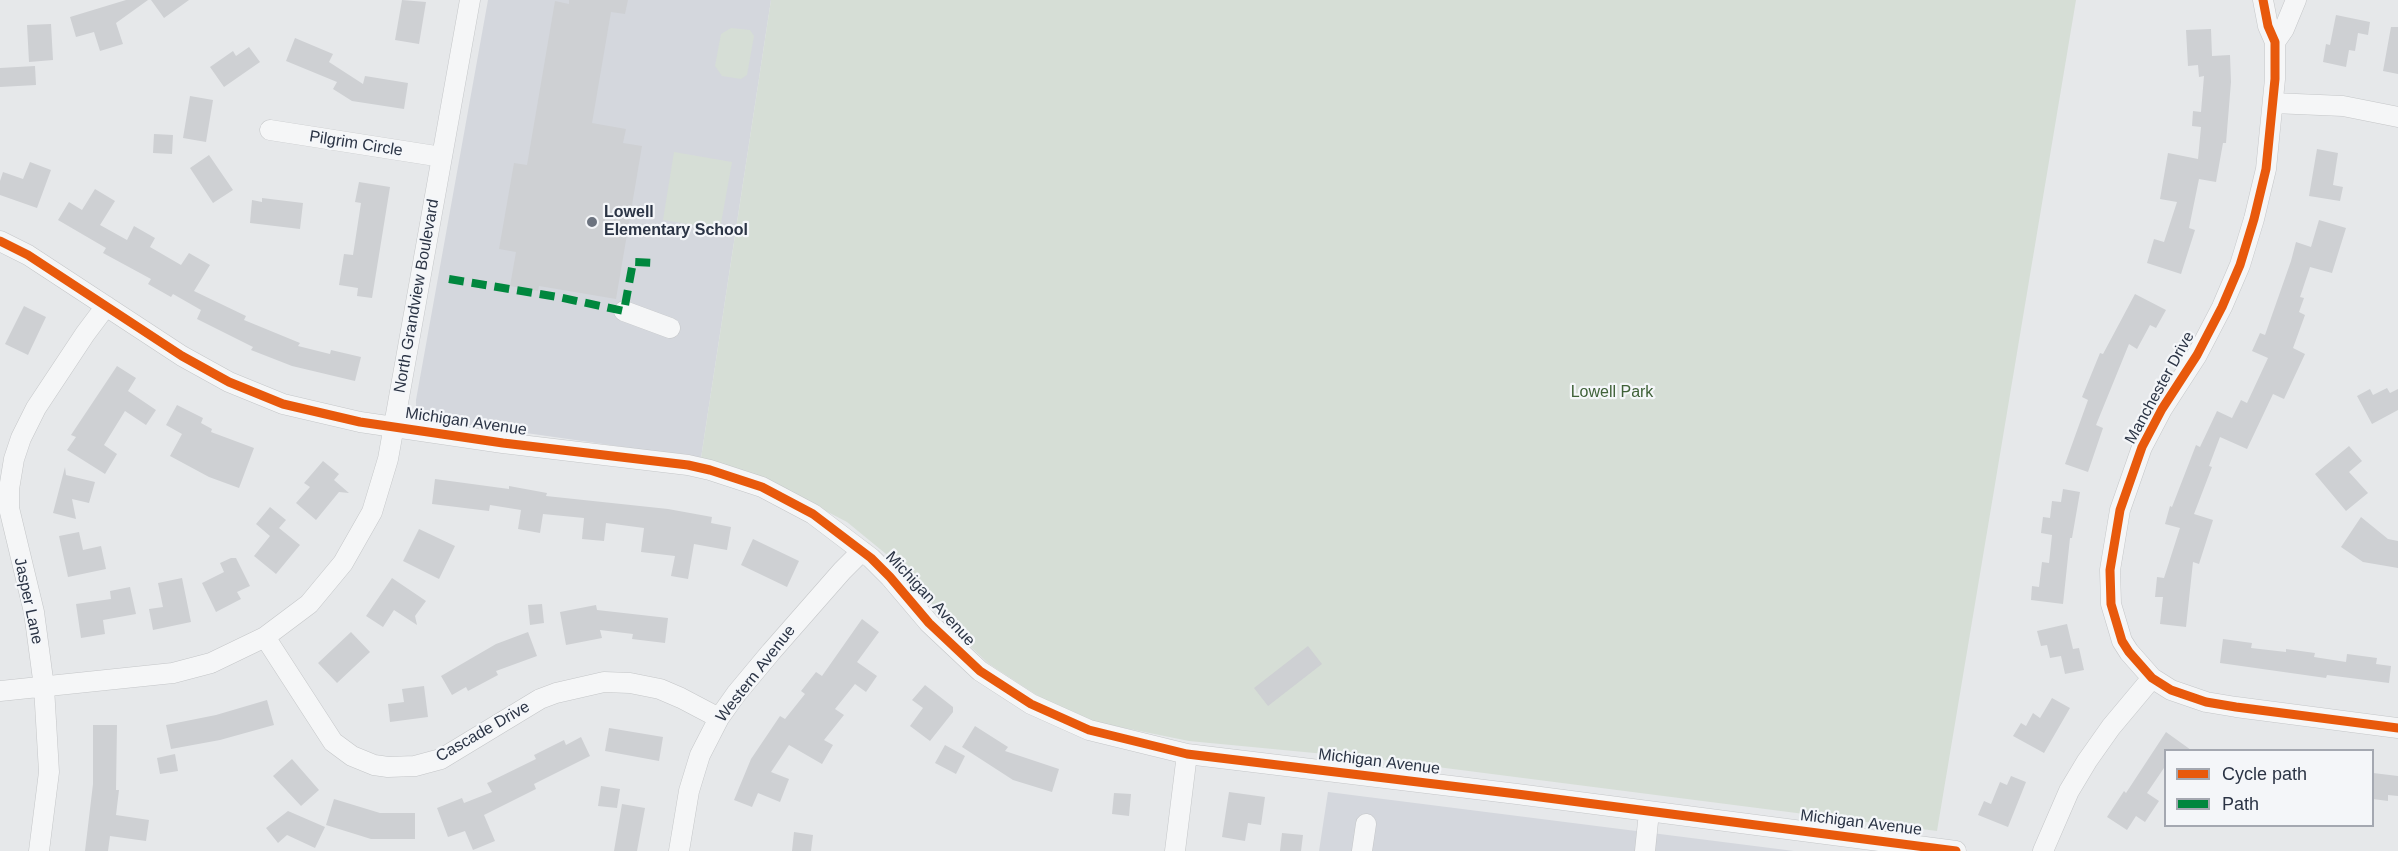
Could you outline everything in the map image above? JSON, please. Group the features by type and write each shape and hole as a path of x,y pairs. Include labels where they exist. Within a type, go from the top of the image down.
{"street":[{"name":"North Grandview Boulevard","path":"0,691 173,673 211,663 265,637 309,604 329,582 360,536 372,512 382,483 470,0"},
{"name":"Manchester Drive","path":"2263,0 2268,26 2275,42 2273,103 2261,192 2240,265 2222,307 2142,447 2120,510 2110,570 2111,604 2122,641 2128,652 2152,678 2171,690 2206,702 2398,728"},
{"name":"Manchester Drive","path":"2275,42 2284,29 2296,0"},
{"path":"2273,103 2343,106 2398,117"},
{"name":"Pilgrim Circle","path":"270,130 442,157"},
{"name":"Michigan Avenue","path":"0,241 28,255 182,356 229,382 283,404 313,412 394,426 710,470 762,487 822,520 862,551 890,577 928,623 964,657 1031,704 1089,730 1187,754 1650,812 1884,846 1956,851"},
{"name":"Jasper Lane","path":"39,851 49,772 44,687 34,612 9,508 9,489 14,459 21,438 36,408 106,306"},
{"path":"624,311 670,328"},
{"name":"Western Avenue","path":"679,851 689,791 700,756 719,718 771,652 862,551"},
{"name":"Cascade Drive","path":"265,637 333,742 352,756 374,765 415,766 441,759 540,699 604,682 630,683 660,689 719,718"},
{"path":"2043,851 2069,791 2087,761 2111,727 2152,678"},
{"path":"1175,851 1187,754"},
{"path":"1645,851 1650,812"},
{"path":"1362,851 1366,824"}],"shaded area":[{"name":"Lowell Elementary School","path":"488,0 771,0 701,458 449,422 421,416 416,408"},
{"path":"1328,792 1794,851 1319,851"}],"green space":[{"name":"Lowell Park","path":"771,0 2076,0 1937,831 1367,758 1189,741 1100,723 1069,712 1038,696 989,664 959,636 897,563 847,522 766,480 701,458"},
{"path":"731,28 750,30 754,36 747,75 741,79 722,76 715,66 721,34"},
{"path":"674,152 732,162 720,229 663,220"}],"building":[{"path":"126,0 148,0 116,23 123,44 100,51 94,32 76,37 70,17"},
{"path":"151,0 189,0 164,18"},
{"path":"402,0 426,2 419,44 395,40"},
{"path":"569,0 628,0 625,14 611,12 592,123 626,129 623,143 642,146 616,299 539,286 538,291 510,286 516,252 499,249 514,163 527,165 555,1 569,4"},
{"path":"2336,15 2370,22 2368,35 2358,33 2355,51 2349,50 2346,67 2323,62 2326,44 2330,45"},
{"path":"51,24 53,60 29,62 27,25"},
{"path":"2391,27 2398,27 2398,74 2383,71"},
{"path":"2211,29 2212,56 2230,55 2231,82 2226,143 2223,143 2216,182 2199,179 2189,228 2195,230 2181,274 2147,263 2154,239 2164,242 2177,202 2160,199 2168,153 2198,159 2201,127 2192,126 2193,111 2201,112 2204,76 2199,77 2198,65 2188,66 2186,30"},
{"path":"295,38 333,54 329,62 363,84 365,76 408,83 404,109 352,101 333,89 337,82 286,61"},
{"path":"249,47 260,62 224,87 210,67 233,51 236,56"},
{"path":"35,66 36,85 0,87 0,68"},
{"path":"190,96 213,100 206,142 183,138"},
{"path":"154,134 173,135 172,154 153,153"},
{"path":"2317,149 2338,153 2333,185 2343,187 2340,201 2309,196"},
{"path":"209,155 233,190 213,203 190,168"},
{"path":"30,162 51,170 37,208 0,195 0,181 3,172 23,179"},
{"path":"359,182 390,187 372,298 357,296 358,288 339,285 344,254 353,255 361,203 355,202"},
{"path":"95,189 115,201 100,225 127,240 134,226 155,238 150,247 181,265 189,253 210,265 194,291 246,316 244,320 300,343 298,346 330,354 331,350 361,357 355,381 292,366 251,350 253,347 197,319 201,310 173,294 171,297 148,284 151,279 103,253 106,248 58,220 69,202 82,210"},
{"path":"262,198 303,203 300,229 250,223 252,200 262,202"},
{"path":"2319,220 2346,228 2332,273 2310,267 2300,297 2304,298 2299,312 2305,315 2293,348 2305,354 2284,399 2273,394 2247,449 2220,437 2209,466 2212,467 2194,514 2213,520 2199,564 2193,562 2186,627 2160,624 2163,597 2155,597 2157,577 2164,578 2180,528 2165,524 2170,506 2172,507 2196,445 2200,447 2217,411 2232,418 2241,400 2247,403 2268,358 2252,351 2260,333 2265,335 2296,242 2311,247"},
{"path":"2135,294 2166,310 2156,328 2150,325 2137,349 2129,344 2096,425 2103,428 2088,472 2065,464 2088,400 2082,397 2100,353 2103,354"},
{"path":"24,306 46,317 28,355 5,344"},
{"path":"117,366 136,378 128,391 156,410 146,425 125,411 104,445 117,454 105,474 67,450 76,437 71,435"},
{"path":"2387,388 2390,393 2398,389 2398,410 2372,424 2357,396 2370,389 2373,395"},
{"path":"177,405 203,418 201,423 212,429 211,432 254,448 239,488 209,477 170,456 182,434 166,425"},
{"path":"2349,446 2362,461 2349,472 2368,493 2346,511 2315,474"},
{"path":"323,461 339,474 334,480 349,493 339,492 316,520 296,503 310,487 304,483"},
{"path":"65,467 66,475 95,482 89,503 72,499 76,519 53,513"},
{"path":"435,479 509,489 509,486 547,493 546,496 668,509 712,517 711,523 731,527 727,550 694,544 688,579 671,576 675,556 641,552 644,528 606,523 604,541 582,539 584,518 543,514 540,533 518,529 521,510 490,505 489,511 432,504"},
{"path":"2063,489 2080,492 2072,538 2070,538 2063,604 2031,600 2032,586 2039,587 2042,562 2049,563 2052,535 2041,533 2043,517 2050,518 2052,501 2061,502"},
{"path":"270,507 286,520 279,528 300,545 276,574 254,556 270,536 256,524"},
{"path":"2361,517 2388,539 2398,541 2398,568 2363,562 2341,547"},
{"path":"419,529 455,546 439,579 403,561"},
{"path":"79,532 83,550 101,546 106,569 68,577 59,536"},
{"path":"753,539 799,561 787,587 741,565"},
{"path":"236,558 250,586 237,592 241,599 216,612 202,583 224,572 220,563"},
{"path":"182,578 191,622 153,630 149,609 163,607 158,583"},
{"path":"392,578 426,601 415,616 417,625 394,610 383,627 366,616"},
{"path":"130,587 136,614 103,620 105,634 81,638 76,604 111,599 110,591"},
{"path":"542,604 544,623 530,625 528,605"},
{"path":"596,605 597,610 668,618 665,643 632,639 633,634 600,630 602,638 566,645 560,612"},
{"path":"862,619 879,632 857,662 877,676 866,692 855,684 835,709 844,715 824,740 833,745 822,764 789,745 771,772 789,779 780,802 758,793 752,807 734,800 751,759 780,716 785,719 805,694 801,691 816,672 822,676"},
{"path":"2067,624 2073,649 2079,648 2084,670 2065,674 2061,656 2050,658 2047,645 2041,646 2037,631"},
{"path":"351,632 370,652 337,683 318,663"},
{"path":"528,632 537,656 496,671 498,675 468,691 466,687 452,695 441,676 496,644"},
{"path":"2223,639 2252,643 2251,648 2315,653 2314,657 2346,662 2347,654 2377,658 2376,664 2391,666 2389,683 2327,675 2326,678 2220,663"},
{"path":"1308,646 1322,664 1268,706 1254,688"},
{"path":"925,685 953,707 953,712 930,741 910,726 923,708 912,700"},
{"path":"424,686 428,717 390,722 388,704 404,702 402,689"},
{"path":"2052,698 2070,708 2044,753 2013,736 2021,723 2026,726 2033,713 2040,718"},
{"path":"267,700 274,725 220,740 171,749 166,725 216,715"},
{"path":"93,725 117,725 116,790 119,790 116,815 149,820 146,841 110,836 108,851 85,851 93,784"},
{"path":"975,726 1008,747 1005,751 1059,769 1052,792 1013,780 962,747"},
{"path":"609,728 663,737 659,761 605,751"},
{"path":"2166,732 2190,749 2164,749 2164,768 2147,793 2159,801 2145,822 2136,816 2127,830 2107,817 2124,791 2126,793"},
{"path":"581,737 590,756 534,784 536,789 484,815 495,841 473,850 465,831 448,837 437,808 462,798 464,803 492,792 487,783 536,759 534,755 564,740 566,745"},
{"path":"945,745 965,756 956,774 935,763"},
{"path":"175,754 178,771 160,774 157,758"},
{"path":"292,759 319,790 301,806 273,776"},
{"path":"2374,773 2398,776 2398,796 2388,795 2388,801 2374,799"},
{"path":"2011,776 2026,782 2008,827 1978,815 1984,801 1991,804 2000,782 2007,785"},
{"path":"601,786 620,789 617,808 598,806"},
{"path":"1229,792 1265,797 1261,825 1248,823 1245,841 1222,837"},
{"path":"1114,793 1131,794 1129,816 1112,814"},
{"path":"334,799 380,813 415,813 415,839 371,839 326,825"},
{"path":"622,804 645,808 637,851 614,851"},
{"path":"288,811 325,827 315,848 287,835 278,843 266,828"},
{"path":"794,832 813,835 811,851 792,851"},
{"path":"1282,833 1303,835 1301,851 1280,851"}],"marked path":[{"path":"449,279 558,297 624,311 633,262 656,263"}],"cycle path":[{"path":"2263,0 2268,26 2275,42 2275,79 2266,169 2254,219 2240,265 2222,307 2197,355 2162,409 2142,447 2120,510 2110,570 2111,604 2122,641 2129,652 2152,678 2171,690 2206,702 2398,728"},
{"path":"0,241 28,255 182,356 229,382 283,404 360,422 503,443 688,465 762,487 813,514 871,558 929,623 980,671 1031,704 1089,730 1187,754 1956,851"}],"place":[{"name":"Lowell Elementary School","path":"592,222"}]}
